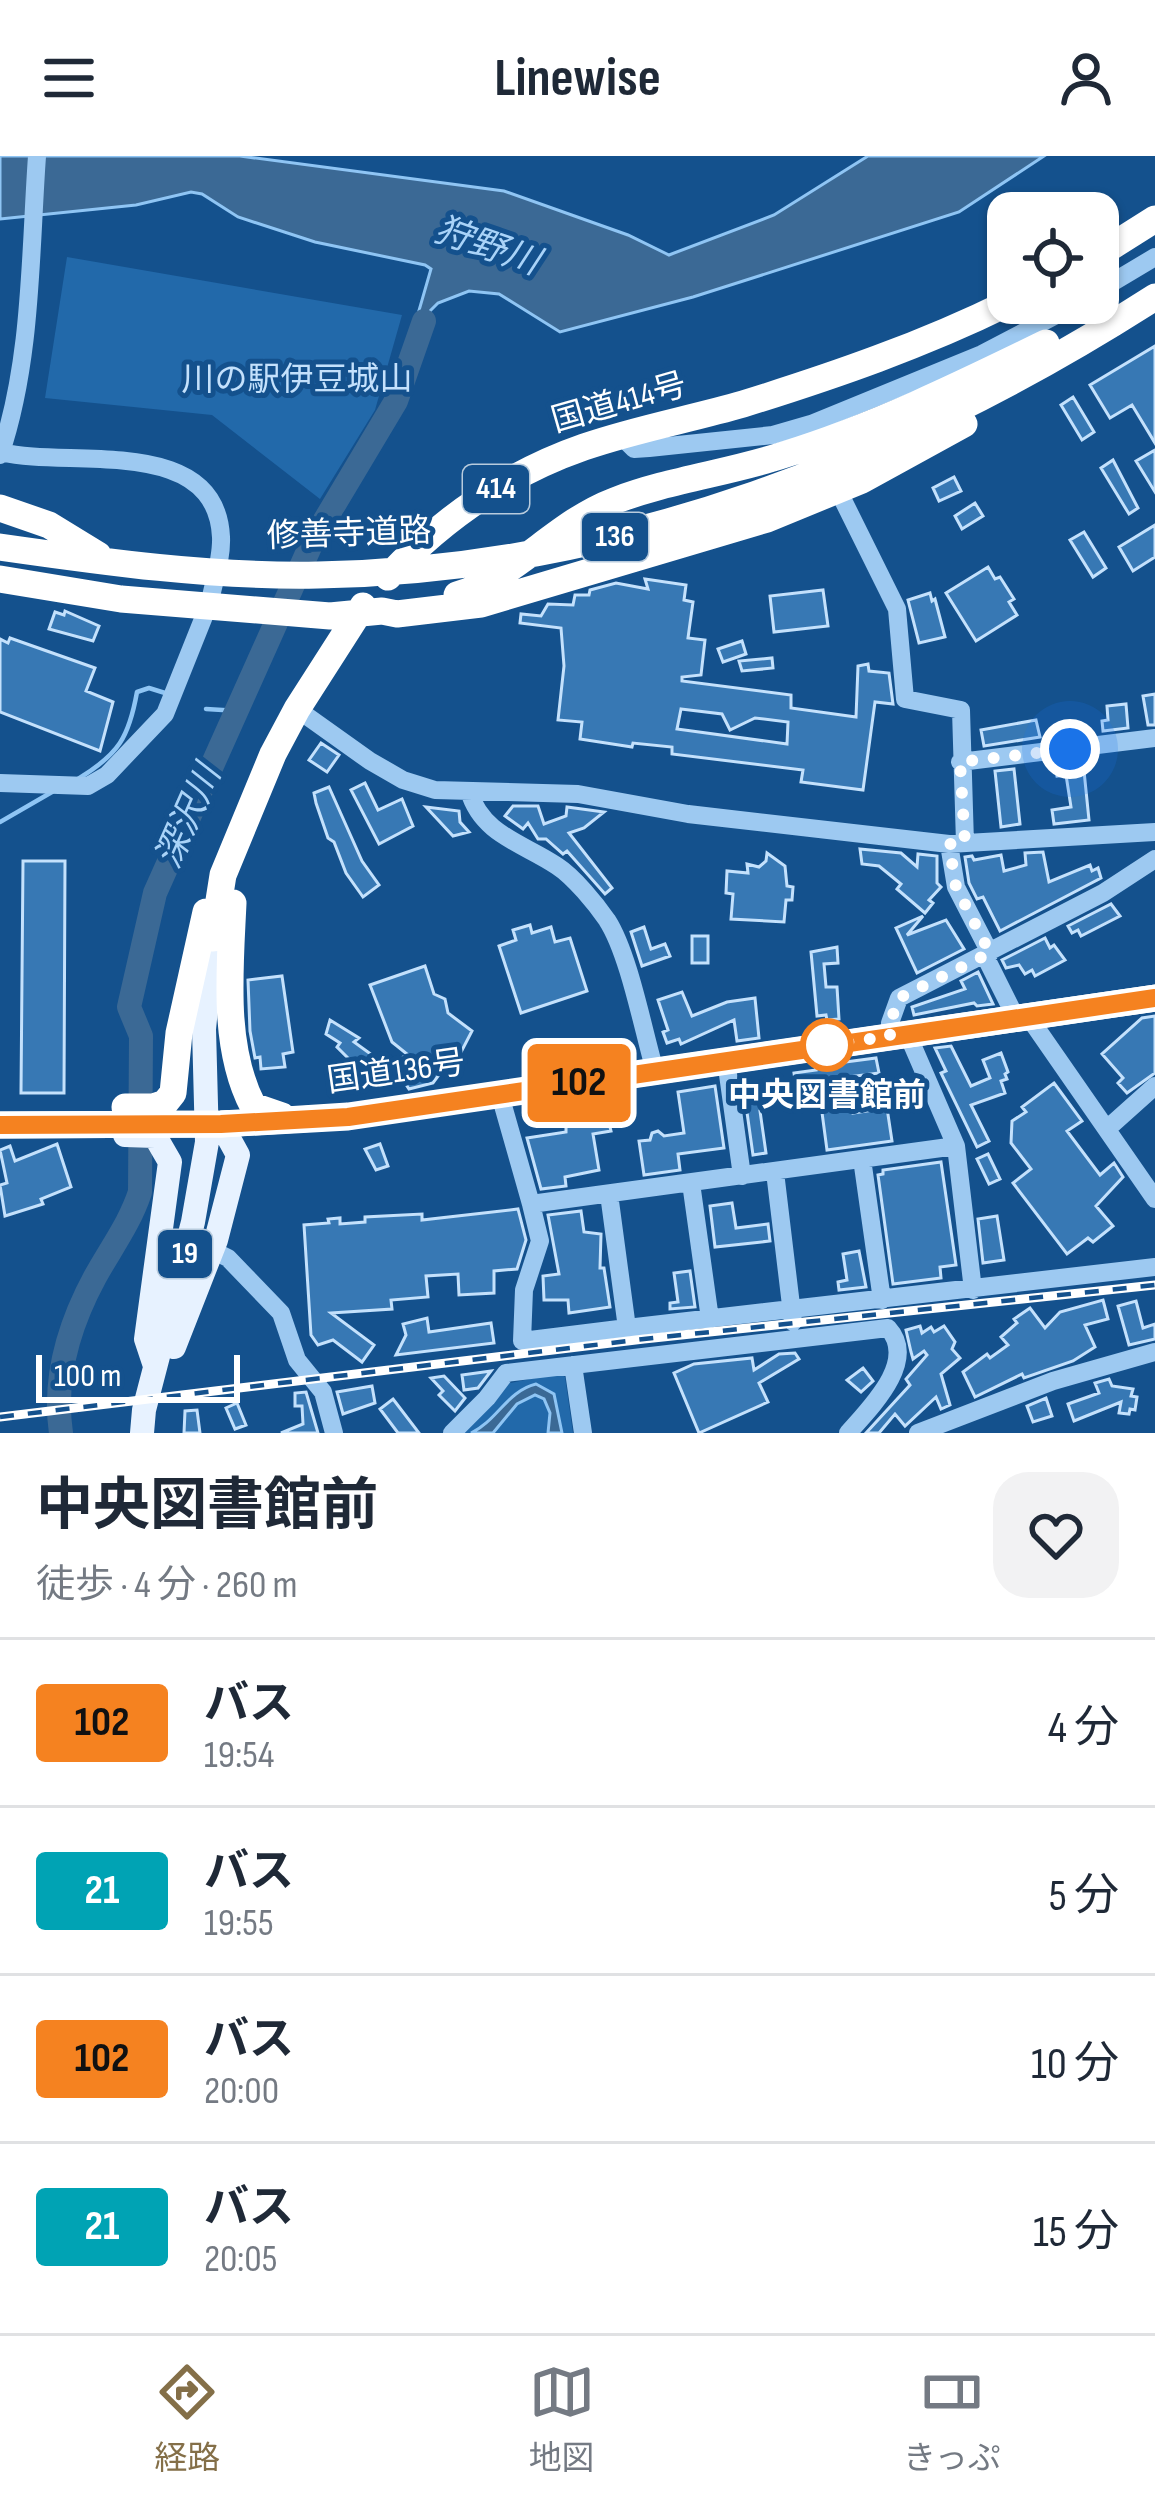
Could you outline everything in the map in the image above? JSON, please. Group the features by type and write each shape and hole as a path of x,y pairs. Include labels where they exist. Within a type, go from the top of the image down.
{"highway":[{"path":"1119,242 1155,219"},
{"name":"136","path":"1119,304 1155,284"},
{"name":"136","path":"371,612 481,586 566,526 619,499 748,465 869,424 993,370 1155,284"},
{"name":"136","path":"1119,310 1155,297"},
{"name":"国道414号","path":"213,938 224,875 297,709 408,556 466,508 550,460 792,389 987,312"},
{"name":"修善寺道路","path":"0,547 240,574 317,575 471,563 650,529 804,478 897,437 1084,324"},
{"name":"136","path":"371,612 397,614 481,604 767,519 914,454 1051,370 1088,324"},
{"path":"0,508 49,525 143,582 215,606"},
{"path":"0,579 121,599 330,616 371,612"},
{"name":"414","path":"240,1082 230,988 233,895 247,816"},
{"name":"414","path":"154,1122 173,1093 179,1033 199,936 224,875"},
{"name":"国道136号","path":"0,1125 154,1122 207,1130 297,1121 1155,998"},
{"path":"207,1130 240,1082 253,1106 297,1121"}],"main road":[{"name":"19","path":"143,1421 193,1222 207,1130 204,1029 213,938"},
{"path":"154,1122 170,1162 146,1339 155,1365 176,1345 212,1250 243,1142 255,1133 297,1121"},
{"path":"170,1162 207,1130 238,1155"}],"street":[{"path":"0,783 96,783 158,723 215,606 220,552 218,523 207,498 189,479 144,462 3,447 23,338 37,156"},
{"path":"1119,278 1155,257"},
{"path":"622,437 634,449 773,435 811,424 982,353 1078,324"},
{"path":"811,424 842,502 897,609 905,699 961,710 956,887 1022,1017 1108,1128 1155,1199"},
{"path":"297,709 370,761 403,780 435,790 578,794 688,814 957,844 1155,832"},
{"path":"960,762 1155,738"},
{"path":"469,791 481,818 526,851 556,865 608,922 655,1071"},
{"path":"973,1290 956,1145 890,1023 899,998 1103,893 1155,859"},
{"path":"726,1060 742,1176"},
{"path":"1108,1128 1155,1086"},
{"path":"500,1095 540,1241 524,1290 522,1341 1155,1267"},
{"path":"531,1204 956,1145"},
{"path":"862,1160 882,1300"},
{"path":"775,1172 796,1339"},
{"path":"691,1183 710,1319"},
{"path":"609,1194 627,1328"},
{"path":"212,1250 228,1258 280,1313 297,1360 323,1391 334,1433"},
{"path":"452,1433 506,1373 892,1330 899,1351 889,1382 848,1433"},
{"path":"918,1433 1118,1360 1155,1352"},
{"path":"1118,1360 1155,1364"},
{"path":"573,1365 583,1433"}],"green space":[{"name":"川の駅伊豆城山","path":"67,257 402,315 375,410 320,499 212,415 45,398"},
{"path":"559,1373 565,1377 573,1433 462,1433 505,1384"}],"water":[{"name":"狩野川","path":"0,156 240,156 504,191 628,235 669,255 774,215 868,156 1044,156 959,212 693,297 560,332 499,294 469,291 438,303 430,311 421,351 407,352 431,269 425,265 315,242 238,217 191,192 136,205 0,219"},
{"path":"536,1384 554,1394 562,1433 548,1433 550,1413 544,1399 535,1395 517,1404 493,1433 471,1433 517,1393"}],"building":[{"path":"1155,346 1155,443 1132,405 1110,418 1090,385"},
{"path":"1073,397 1094,432 1082,440 1061,405"},
{"path":"1155,450 1155,492 1136,461"},
{"path":"1113,460 1138,508 1129,514 1101,468"},
{"path":"954,477 961,491 939,501 933,488"},
{"path":"975,503 983,516 962,529 955,516"},
{"path":"1155,525 1155,557 1133,571 1119,547"},
{"path":"1084,532 1106,568 1093,577 1070,540"},
{"path":"988,567 1014,599 1009,602 1017,615 976,641 946,593"},
{"path":"645,579 686,585 684,600 693,602 688,638 705,640 701,675 682,677 682,681 791,695 791,708 856,717 858,666 868,664 869,671 889,673 893,704 875,702 863,790 801,782 803,770 672,754 672,747 580,739 582,722 558,720 564,666 561,628 520,623 521,614 541,616 548,604 573,605 575,595 589,595 590,590 616,583 648,589","holes":["681,709 722,714 730,730 755,718 788,722 787,744 677,729"]},
{"path":"823,590 828,626 774,632 770,596"},
{"path":"930,593 945,637 919,643 908,600"},
{"path":"65,611 99,626 93,641 49,629 55,612 64,615"},
{"path":"10,638 95,668 86,691 113,702 100,751 0,712 0,639 8,643"},
{"path":"742,641 746,654 723,662 718,649"},
{"path":"772,658 773,668 742,671 739,661"},
{"path":"1155,694 1155,725 1148,725 1143,696"},
{"path":"1126,704 1128,728 1103,731 1107,706"},
{"path":"1036,720 1040,737 984,746 981,730"},
{"path":"321,743 339,755 327,772 309,760"},
{"path":"1083,761 1089,820 1054,824 1052,810 1071,807 1066,775 1057,776 1055,764"},
{"path":"1014,769 1020,824 1001,827 995,771"},
{"path":"365,783 378,810 402,799 413,826 379,844 351,790"},
{"path":"329,787 362,861 379,885 363,897 328,838 316,803 314,793"},
{"path":"513,806 538,806 544,824 566,816 567,807 604,812 569,833 612,888 605,894 567,851 563,854 546,839 538,839 528,823 523,829 505,816"},
{"path":"426,807 459,811 460,822 469,832 453,836"},
{"path":"860,849 901,853 917,867 918,854 937,856 941,887 925,913 879,866 862,864"},
{"path":"1043,852 1049,882 1090,865 1092,871 1098,868 1101,878 1000,931 983,897 977,899 969,883 965,857 1001,855 1004,871 1026,865 1025,853"},
{"path":"767,853 785,866 787,886 793,887 784,922 731,919 733,894 726,893 727,871 748,873 747,864 759,867"},
{"path":"23,861 65,861 64,1093 21,1093"},
{"path":"1111,904 1120,916 1081,936 1078,930 1072,933 1068,926"},
{"path":"923,916 907,935 946,920 964,949 917,973 896,928"},
{"path":"530,925 532,933 551,927 555,942 570,938 587,991 521,1013 499,946 516,940 513,930"},
{"path":"644,927 651,949 665,944 670,956 642,966 631,932"},
{"path":"692,936 708,936 708,963 692,963"},
{"path":"1045,938 1065,960 1035,976 1032,970 1025,974 1019,965 1006,968 1002,960"},
{"path":"837,947 838,963 824,964 826,987 837,987 839,1019 827,1020 826,1015 817,1016 811,952"},
{"path":"425,966 434,994 445,999 448,1013 472,1031 458,1058 449,1061 433,1083 409,1089 403,1080 385,1082 362,1065 359,1069 337,1047 340,1043 326,1034 330,1020 359,1038 354,1042 390,1068 407,1054 392,1042 370,985"},
{"path":"978,972 993,1004 974,1003 914,1015 912,1007 965,989 961,981"},
{"path":"282,976 293,1052 283,1054 285,1067 261,1069 250,1031 248,980"},
{"path":"682,992 692,1016 727,1002 755,998 759,1038 737,1041 734,1020 681,1044 679,1039 667,1043 663,1032 668,1030 658,1000"},
{"path":"1155,1016 1155,1073 1127,1093 1118,1083 1123,1078 1102,1054 1142,1018"},
{"path":"951,1046 971,1086 990,1078 983,1060 1001,1053 1008,1072 1001,1081 1005,1093 971,1105 989,1141 977,1147 941,1073 946,1071 935,1048"},
{"path":"876,1058 879,1073 848,1077 853,1113 887,1108 892,1141 827,1150 821,1105 799,1108 794,1073"},
{"path":"1054,1083 1082,1121 1067,1131 1100,1175 1114,1163 1123,1177 1096,1206 1113,1226 1067,1254 1013,1183 1031,1169 1011,1143 1012,1121 1026,1112 1022,1107"},
{"path":"715,1086 724,1148 678,1154 680,1170 644,1175 639,1141 650,1140 658,1131 664,1136 684,1133 678,1092"},
{"path":"764,1089 767,1110 760,1111 766,1153 753,1155 744,1091"},
{"path":"603,1100 611,1131 593,1134 599,1170 565,1177 566,1186 541,1189 527,1138 566,1132 566,1107 574,1106 573,1101"},
{"path":"57,1144 71,1187 41,1199 43,1204 5,1216 0,1185 7,1183 0,1150 10,1146 15,1161"},
{"path":"380,1144 388,1166 376,1170 365,1149"},
{"path":"988,1154 1000,1179 989,1184 977,1159"},
{"path":"941,1162 956,1265 940,1267 941,1278 893,1284 878,1175 883,1170"},
{"path":"732,1203 736,1228 768,1224 770,1241 715,1247 710,1206"},
{"path":"518,1209 526,1240 517,1269 494,1271 494,1293 459,1295 458,1274 426,1276 428,1297 391,1300 392,1309 331,1313 374,1345 362,1362 333,1340 318,1345 311,1335 304,1225 340,1218 340,1224 365,1222 365,1217 422,1214 422,1220"},
{"path":"581,1211 584,1232 601,1234 600,1268 604,1268 610,1307 569,1313 568,1300 544,1300 543,1276 559,1274 548,1215"},
{"path":"997,1216 1004,1260 983,1263 978,1219"},
{"path":"859,1251 866,1287 839,1290 838,1282 847,1280 843,1254"},
{"path":"690,1271 695,1307 670,1309 670,1303 678,1302 674,1273"},
{"path":"1103,1300 1108,1319 1085,1325 1095,1347 1073,1361 1024,1378 1022,1374 975,1397 963,1372 1008,1345 1001,1337 1017,1323 1014,1319 1030,1308 1045,1328 1060,1312"},
{"path":"1136,1301 1143,1328 1155,1324 1155,1339 1129,1345 1118,1306"},
{"path":"427,1318 429,1332 491,1323 494,1343 396,1355 406,1335 403,1324"},
{"path":"920,1326 922,1333 944,1326 955,1342 952,1349 960,1358 941,1374 950,1405 941,1409 936,1397 905,1426 895,1414 879,1433 866,1433 910,1385 906,1379 927,1355 924,1351 913,1359 911,1352 906,1330"},
{"path":"795,1353 799,1359 759,1383 768,1402 699,1433 674,1373 694,1364 752,1358 754,1370 779,1354"},
{"path":"863,1368 873,1381 861,1392 847,1380"},
{"path":"491,1371 478,1388 464,1390 462,1375"},
{"path":"444,1376 465,1398 455,1411 431,1378"},
{"path":"1109,1379 1112,1386 1133,1389 1135,1410 1119,1413 1121,1402 1074,1421 1068,1404 1099,1393 1095,1383"},
{"path":"372,1386 375,1403 343,1414 337,1392"},
{"path":"306,1392 318,1433 281,1433 303,1424 295,1393"},
{"path":"1046,1398 1052,1416 1033,1422 1027,1406"},
{"path":"393,1399 419,1433 398,1433 380,1409"},
{"path":"237,1403 246,1425 235,1429 226,1408"},
{"path":"197,1410 200,1433 184,1433 185,1411"}],"waterway":[{"name":"深沢川","path":"61,1433 59,1392 71,1333 140,1192 141,1036 129,1007 155,893 313,540 396,401 424,321"},
{"path":"78,779 120,743 137,692 149,688 165,693"},
{"path":"206,709 239,711"},
{"path":"0,822 52,792"}],"railway":[{"path":"0,1417 644,1339 1155,1285"}],"bus line":[{"name":"102","path":"0,1125 221,1124 348,1117 1155,998"}],"place":[{"name":"中央図書館前","path":"827,1045"}],"route":[{"path":"827,1045 890,1036 899,998 990,953 952,876 949,844 965,843 960,762 1070,749"}]}
